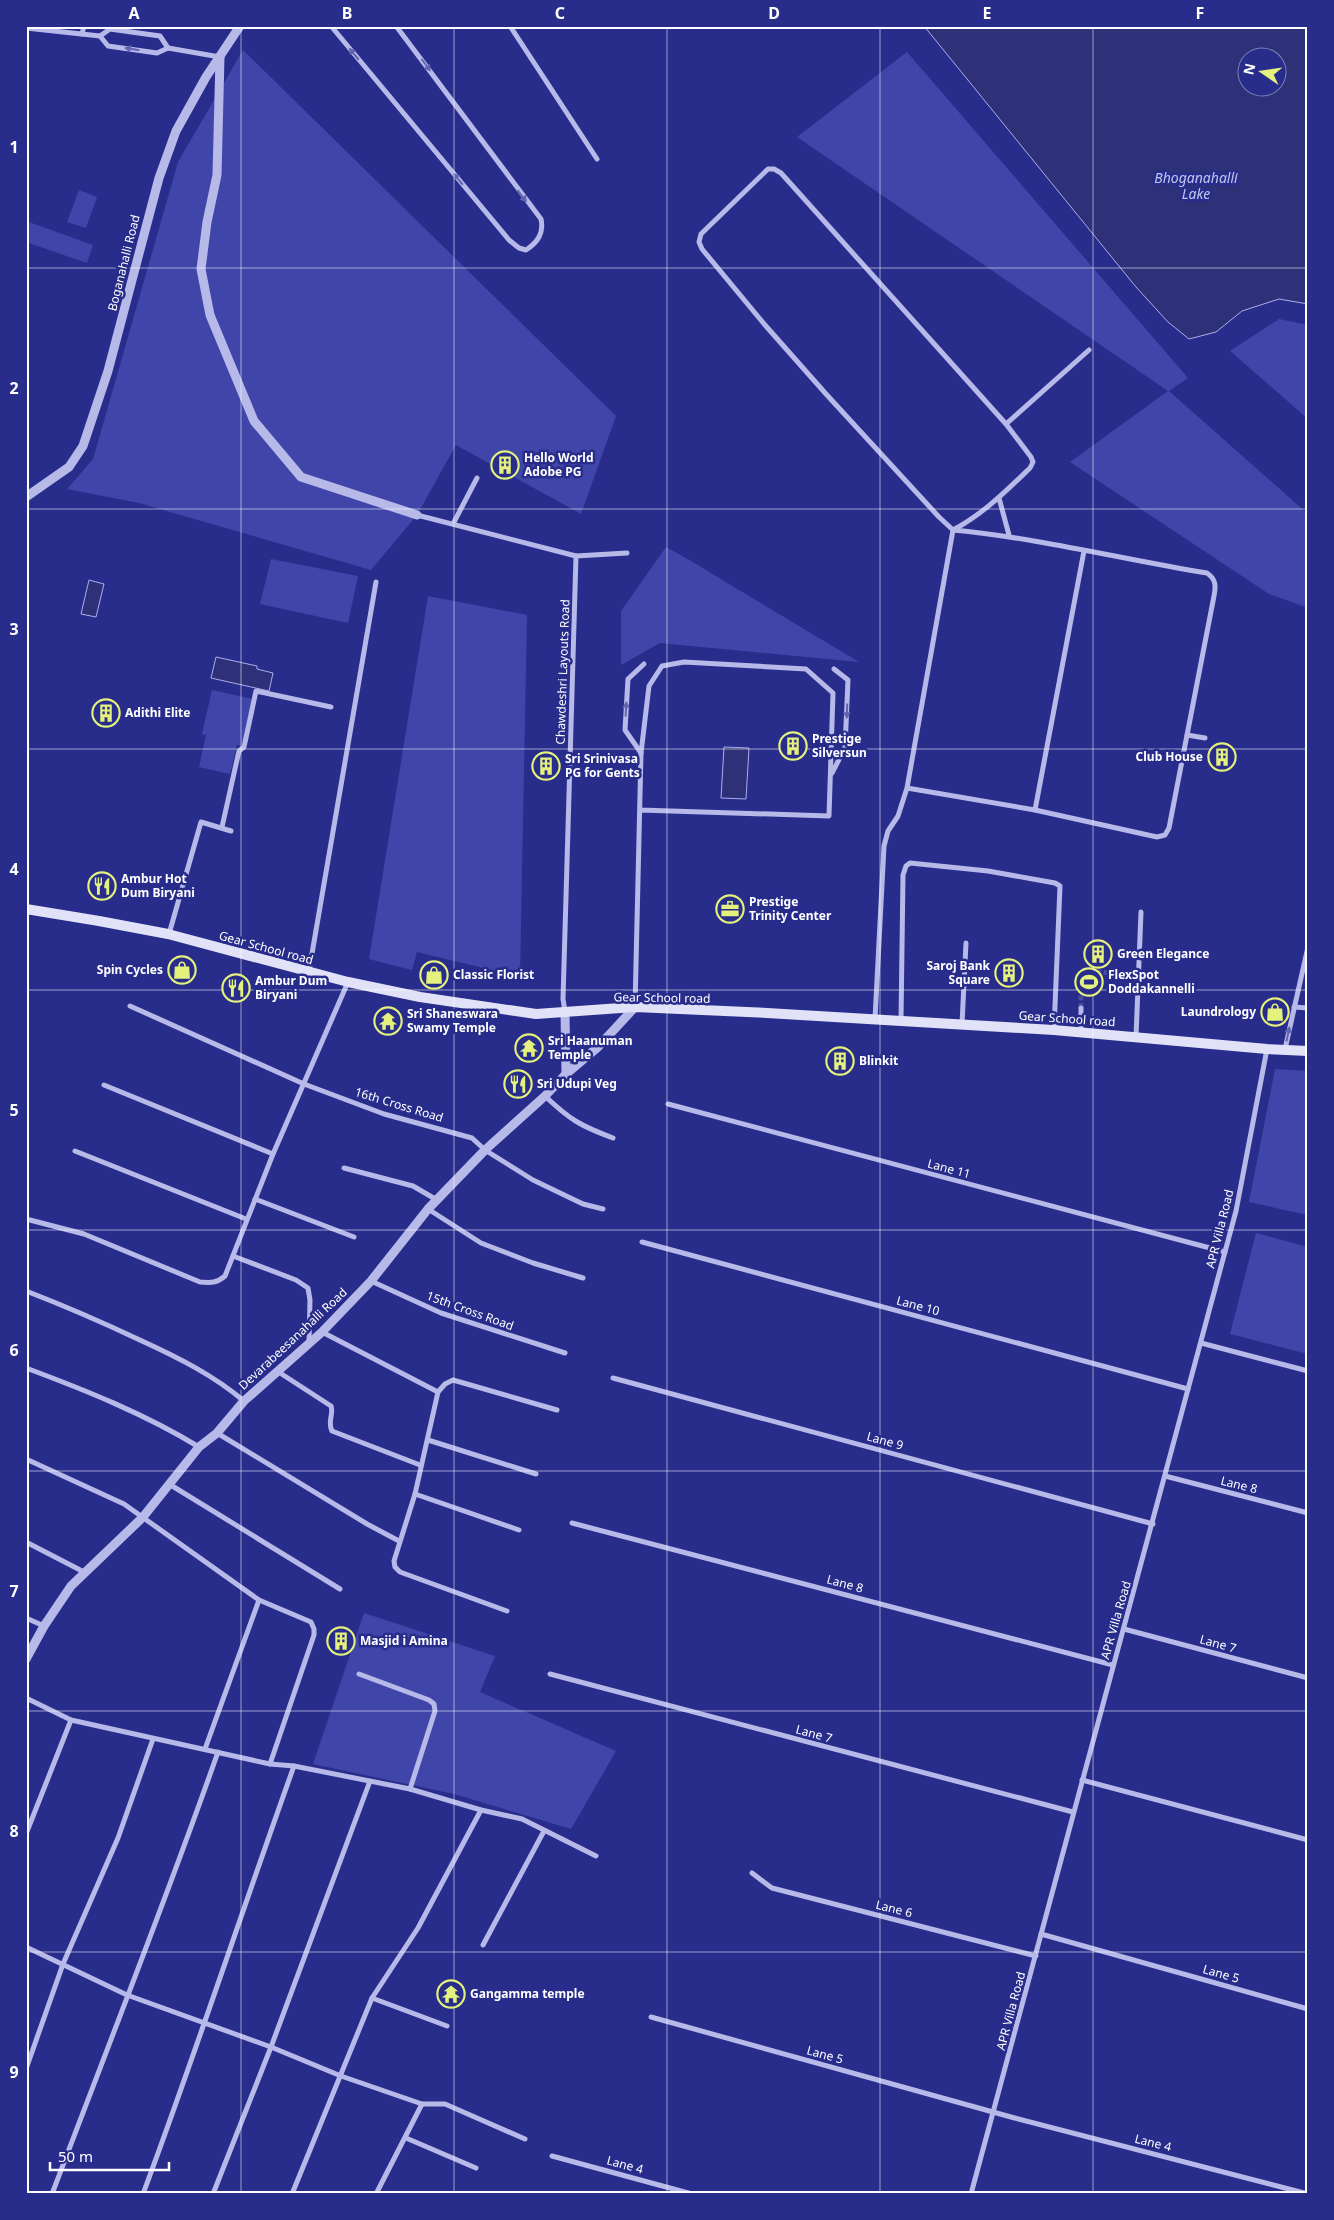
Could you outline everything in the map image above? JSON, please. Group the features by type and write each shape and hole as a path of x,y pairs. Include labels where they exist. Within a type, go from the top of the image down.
{"main road":[{"name":"Gear School road","path":"26,909 100,920 168,934 308,972 420,997 536,1014 635,1007 1054,1030 1308,1051"}],"street":[{"path":"82,34 84,26"},
{"name":"Boganahalli Road","path":"26,497 69,467 83,446 125,312 159,178 176,131 240,26"},
{"path":"330,26 509,240 526,250 540,236 543,228 540,220 396,26"},
{"path":"510,26 597,159"},
{"path":"26,28 100,36 110,29 160,36 168,48"},
{"path":"100,36 108,46 157,53 168,48 220,57 217,175 207,222 201,269 210,315 254,421 301,477 417,515 576,556 627,554"},
{"path":"907,788 1035,810 1156,837 1165,835 1169,828 1215,584 1213,577 1206,573 1009,536 952,530 759,319 702,249 699,242 701,234 768,170 774,169 781,173 1006,424 1031,457 1033,462 1030,468 999,498 972,520 952,530"},
{"path":"1006,424 1089,350"},
{"path":"453,524 477,478"},
{"path":"999,498 1009,536"},
{"path":"875,1019 884,846 888,831 898,816 907,788 952,530"},
{"path":"1035,810 1084,551"},
{"name":"Chawdeshri Layouts Road","path":"565,1012 563,989 576,556"},
{"path":"308,972 376,582"},
{"path":"635,1007 641,753 649,686 662,666 684,662 806,669 834,693 830,816 640,810"},
{"path":"641,753 625,730 628,679 634,671 644,664"},
{"path":"831,776 845,748 848,680 834,669"},
{"path":"222,827 239,751 244,747 256,691 331,707"},
{"path":"1186,735 1205,738"},
{"path":"168,934 201,822 231,831"},
{"path":"901,1021 903,875 906,866 910,863 988,871 1054,883 1060,886 1054,1030"},
{"path":"1136,1037 1141,912"},
{"path":"962,1024 966,943"},
{"path":"1285,1049 1308,947"},
{"path":"26,1219 84,1234 200,1282 213,1284 219,1281 225,1276 254,1198 348,982"},
{"name":"16th Cross Road","path":"130,1006 304,1084 384,1114 472,1138 485,1150 533,1180 583,1204 603,1209"},
{"name":"Devarabeesanahalli Road","path":"26,1659 44,1626 71,1586 143,1517 199,1447 217,1433 244,1401 277,1370 322,1332 371,1281 428,1209 485,1150 545,1096 566,1074 598,1047 635,1007"},
{"path":"1294,1007 1308,1008"},
{"path":"1080,1032 1081,1008"},
{"path":"565,1012 566,1074"},
{"name":"APR Villa Road","path":"971,2194 1236,1211 1267,1049"},
{"path":"104,1085 273,1154"},
{"path":"545,1096 566,1116 580,1126 613,1138"},
{"name":"Lane 11","path":"668,1104 1225,1252"},
{"path":"75,1151 246,1219"},
{"path":"344,1168 413,1186 437,1200"},
{"path":"254,1198 354,1237"},
{"path":"428,1209 481,1243 533,1263 584,1278"},
{"name":"Lane 10","path":"642,1242 1188,1388"},
{"path":"233,1256 296,1280 308,1288 310,1300 309,1343"},
{"name":"15th Cross Road","path":"371,1281 441,1313 565,1353"},
{"path":"26,1291 73,1310 191,1364 227,1386 244,1401"},
{"path":"322,1332 438,1392"},
{"path":"1200,1343 1308,1371"},
{"path":"26,1368 105,1399 176,1433 199,1447"},
{"path":"277,1370 331,1406 330,1423 332,1430 420,1465"},
{"name":"Lane 9","path":"613,1378 1153,1524"},
{"path":"507,1611 400,1572 395,1568 394,1561 415,1494 420,1465 428,1440 438,1392 445,1384 453,1380 557,1410"},
{"path":"217,1433 367,1524 399,1541"},
{"path":"428,1440 536,1474"},
{"path":"26,1460 124,1504 259,1600 310,1622 314,1629 314,1635 270,1764"},
{"name":"Lane 8","path":"1165,1476 1308,1513"},
{"path":"169,1484 340,1589"},
{"path":"415,1494 519,1530"},
{"name":"Lane 8","path":"572,1523 1113,1665"},
{"path":"26,1542 84,1572"},
{"path":"205,1749 259,1600"},
{"path":"26,1618 44,1626"},
{"name":"Lane 7","path":"1124,1629 1308,1678"},
{"path":"358,1674 429,1700 434,1704 435,1712 410,1789"},
{"name":"Lane 7","path":"550,1674 1073,1812"},
{"path":"26,1698 71,1720 270,1764 294,1766 410,1789 480,1810 522,1819 596,1856"},
{"path":"26,1834 71,1720"},
{"path":"26,2069 63,1964 128,1813 153,1739"},
{"path":"52,2194 174,1877 218,1752"},
{"path":"143,2194 178,2100 203,2023 294,1766"},
{"path":"1082,1780 1308,1840"},
{"path":"213,2194 271,2047 370,1781"},
{"path":"292,2194 372,1998 418,1928 480,1810"},
{"path":"484,1945 544,1831"},
{"name":"Lane 6","path":"752,1873 772,1888 1036,1956"},
{"name":"Lane 5","path":"1042,1934 1308,2009"},
{"path":"26,1947 127,1996 271,2047 341,2076 422,2104 445,2104 525,2139"},
{"path":"372,1998 448,2026"},
{"name":"Lane 5","path":"650,2017 993,2112"},
{"path":"376,2194 422,2104"},
{"name":"Lane 4","path":"993,2112 1308,2194"},
{"path":"406,2138 476,2168"},
{"name":"Lane 4","path":"552,2156 692,2194"}],"shaded area":[{"path":"243,50 616,416 581,514 456,445 417,515 371,570 139,503 67,489 93,459 178,162"},
{"path":"907,52 1188,378 1169,391 1308,514 1308,608 1269,594 1070,462 1168,391 797,137"},
{"path":"79,190 97,197 86,228 67,222"},
{"path":"26,221 93,245 87,263 26,242"},
{"path":"1279,319 1308,325 1308,419 1230,351"},
{"path":"666,547 859,662 660,643 621,665 621,611"},
{"path":"271,559 358,576 348,623 260,604"},
{"path":"428,596 527,615 520,977 417,952 412,970 369,959"},
{"path":"212,690 253,699 242,746 237,745 230,774 199,767 206,735 202,734"},
{"path":"1275,1069 1308,1071 1308,1215 1249,1202"},
{"path":"1256,1233 1308,1247 1308,1354 1230,1334"},
{"path":"364,1613 495,1656 480,1692 616,1751 571,1829 454,1794 313,1764"}],"water":[{"name":"Bhoganahalli Lake","path":"924,26 1308,26 1308,304 1279,299 1242,311 1216,332 1189,339 1168,322 1136,287"},
{"path":"89,580 104,584 96,617 81,614"},
{"path":"216,657 257,666 257,669 273,673 269,691 211,678"},
{"path":"724,747 749,748 746,799 721,798"}],"tunnel":[{"path":"1081,1008 1081,989 1084,976 1099,972 1139,975"}],"place":[{"name":"Hello World Adobe PG","path":"505,465"},
{"name":"Adithi Elite","path":"106,713"},
{"name":"Prestige Silversun","path":"793,746"},
{"name":"Club House","path":"1222,757"},
{"name":"Sri Srinivasa PG for Gents","path":"546,766"},
{"name":"Ambur Hot Dum Biryani","path":"102,886"},
{"name":"Prestige Trinity Center","path":"730,909"},
{"name":"Green Elegance","path":"1098,954"},
{"name":"Spin Cycles","path":"182,970"},
{"name":"Saroj Bank Square","path":"1009,973"},
{"name":"Classic Florist","path":"434,975"},
{"name":"FlexSpot Doddakannelli","path":"1089,982"},
{"name":"Ambur Dum Biryani","path":"236,988"},
{"name":"Laundrology","path":"1275,1012"},
{"name":"Sri Shaneswara Swamy Temple","path":"388,1021"},
{"name":"Sri Haanuman Temple","path":"529,1048"},
{"name":"Blinkit","path":"840,1061"},
{"name":"Sri Udupi Veg","path":"518,1084"},
{"name":"Masjid i Amina","path":"341,1641"},
{"name":"Gangamma temple","path":"451,1994"}]}
